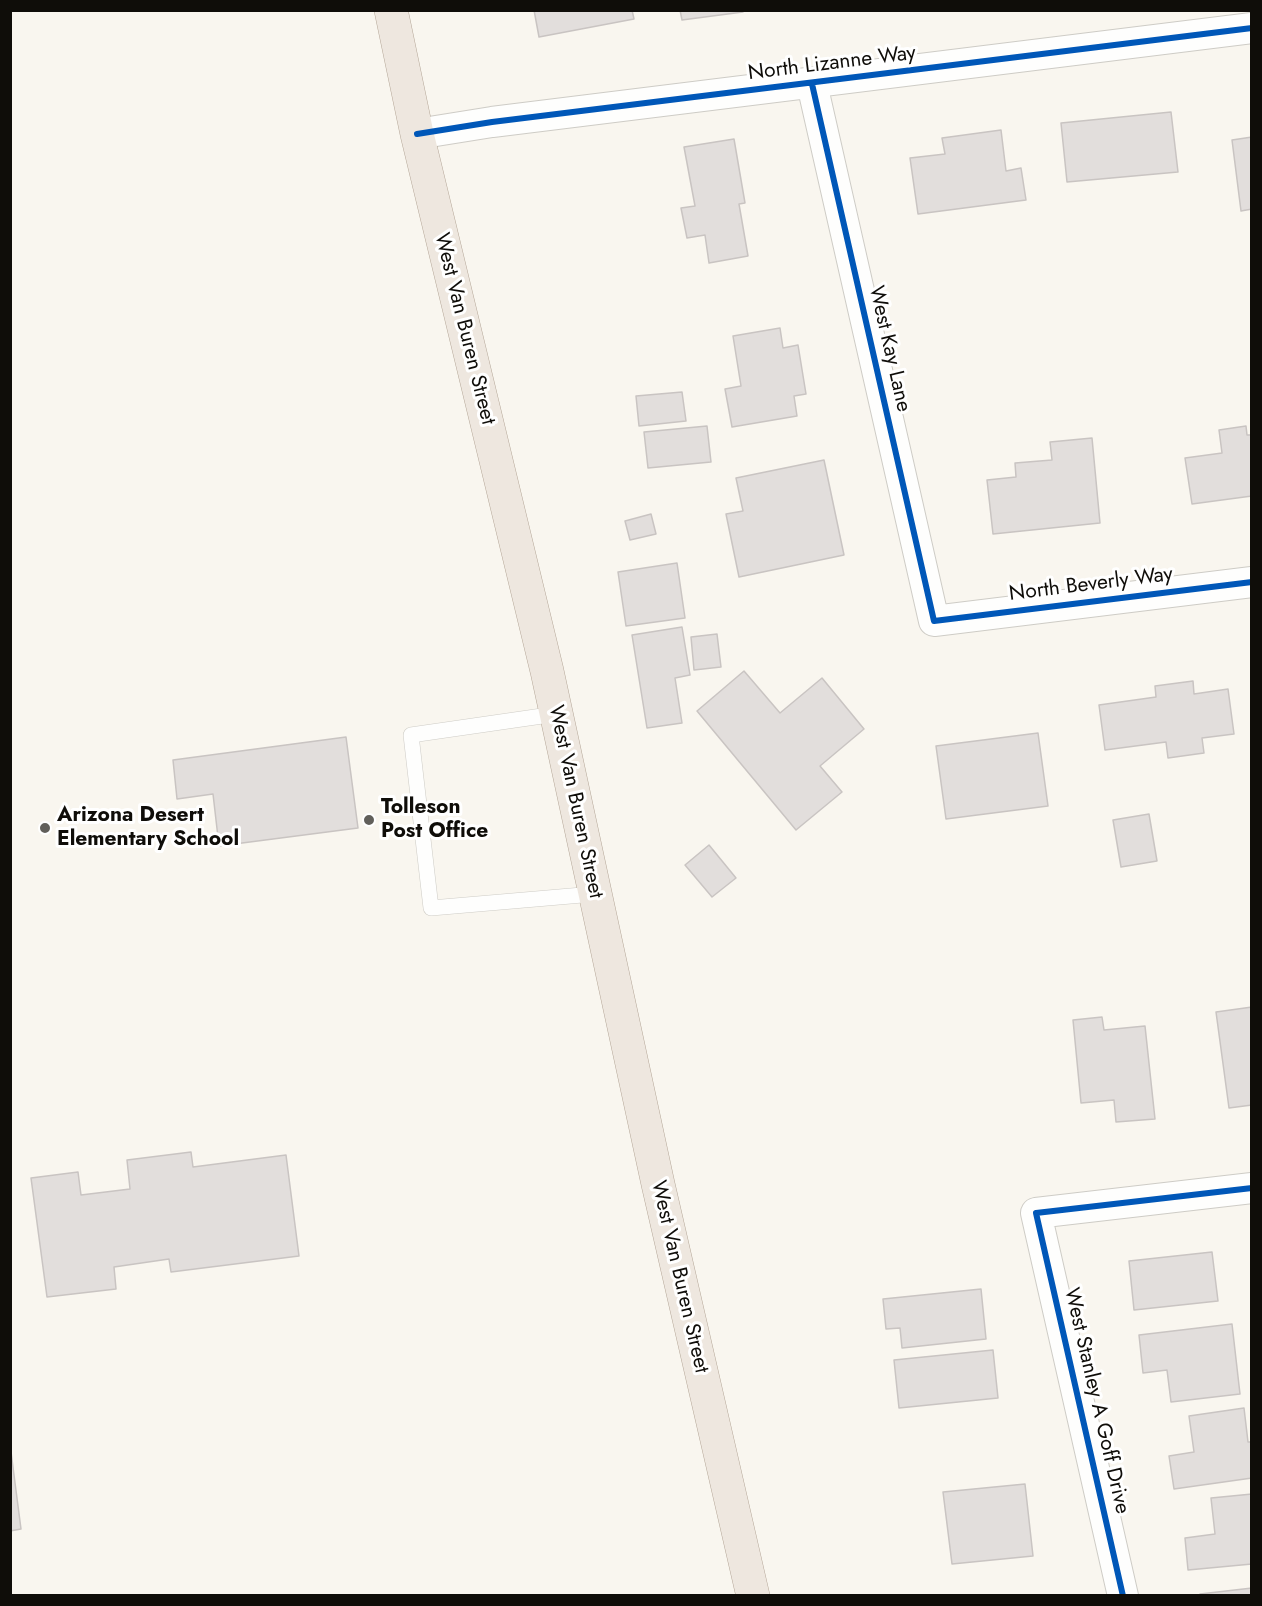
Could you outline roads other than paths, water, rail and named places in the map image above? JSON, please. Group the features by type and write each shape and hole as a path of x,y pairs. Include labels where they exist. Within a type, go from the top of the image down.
{"main road":[{"name":"West Van Buren Street","path":"391,10 417,134 556,714 594,894 753,1596"}],"street":[{"name":"North Lizanne Way","path":"417,134 492,122 1251,28"},
{"name":"West Kay Lane","path":"812,84 934,621"},
{"name":"North Beverly Way","path":"934,621 1251,582"},
{"name":"West Stanley A Goff Drive","path":"1115,1595 1036,1213 1251,1188"}],"lane":[{"path":"556,714 411,735 431,908 594,894"}],"place":[{"name":"Tolleson Post Office","path":"369,820"},
{"name":"Arizona Desert Elementary School","path":"45,828"}]}
